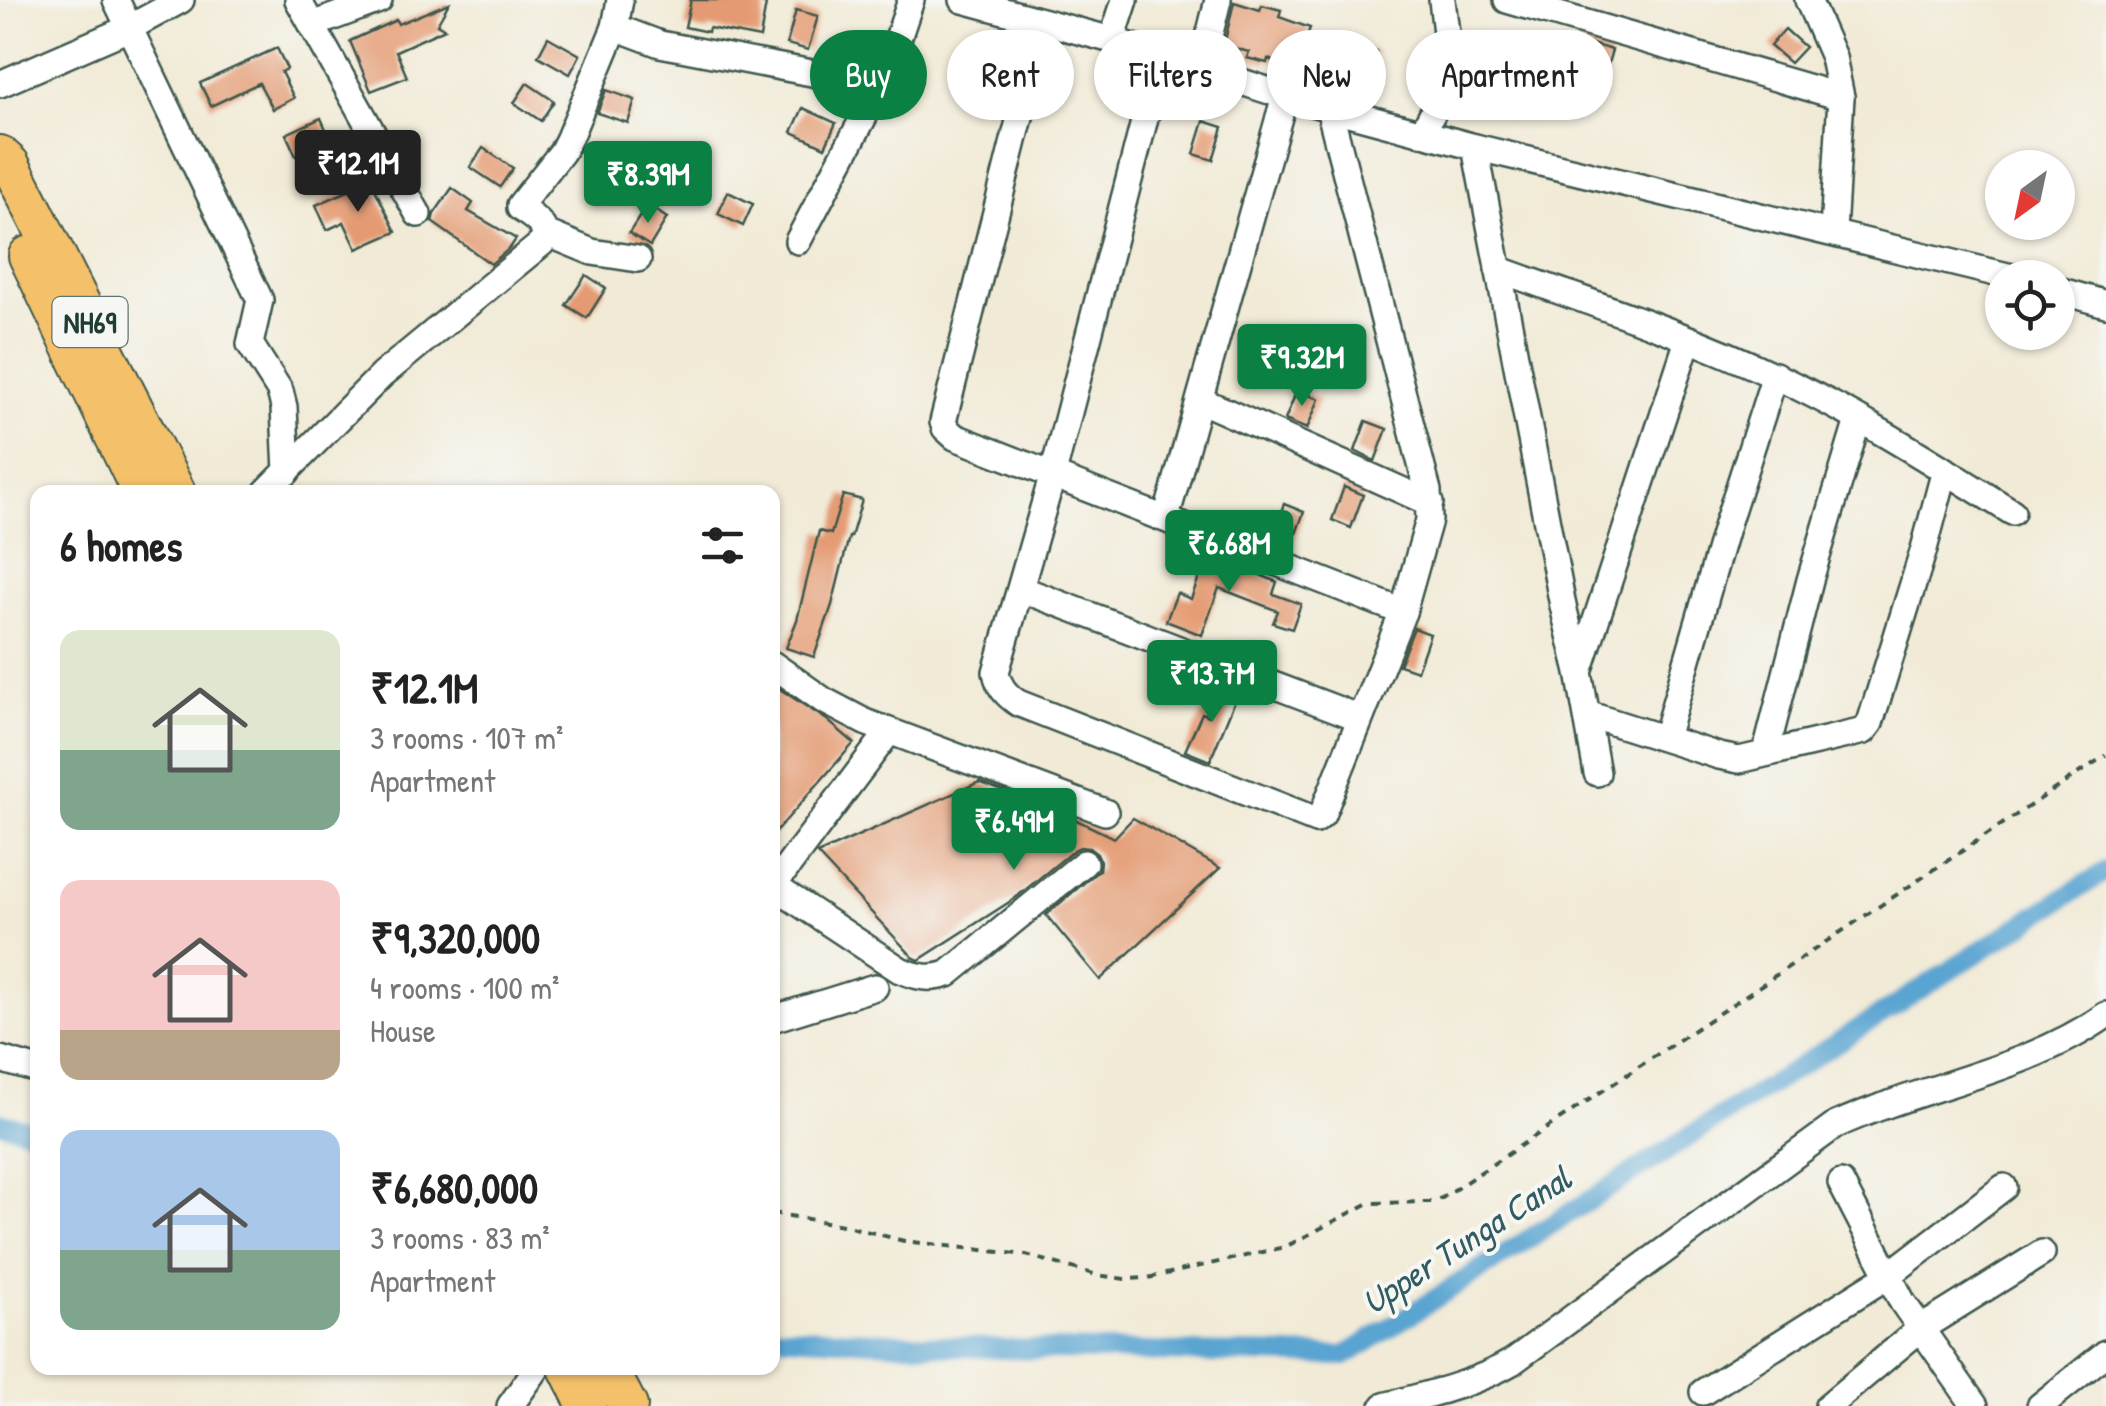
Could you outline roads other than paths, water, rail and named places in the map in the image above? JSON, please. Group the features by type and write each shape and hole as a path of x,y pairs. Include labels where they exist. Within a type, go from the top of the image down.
{"highway":[{"name":"NH69","path":"0,155 10,164 172,485"},
{"name":"NH69","path":"0,197 138,485"},
{"path":"572,1375 587,1406"},
{"path":"612,1375 628,1406"}],"street":[{"path":"116,0 260,300 250,344 280,392 287,472"},
{"path":"0,84 129,28 181,0"},
{"path":"298,0 418,214"},
{"path":"312,25 379,0"},
{"path":"620,0 615,28 562,152 520,208 546,233 592,252 638,258"},
{"path":"901,30 911,0"},
{"path":"1115,30 1124,0"},
{"path":"1211,30 1218,0"},
{"path":"1422,133 1449,82 1442,0"},
{"path":"1507,0 1841,97"},
{"path":"1808,0 1833,58 1841,97 1833,232"},
{"path":"973,1 1094,35"},
{"path":"1044,22 944,428 955,437 1403,612"},
{"path":"615,28 660,44 810,72"},
{"path":"798,241 862,120"},
{"path":"1144,120 1053,474 996,672 998,681 1010,697 1316,820 1322,814 1403,612 1430,520 1430,503 1332,120"},
{"path":"1166,518 1277,120"},
{"path":"1374,120 1985,270"},
{"path":"1475,147 1597,774"},
{"path":"273,485 382,374 542,243 546,233"},
{"path":"1498,269 1775,376 1858,420 2012,512"},
{"path":"2075,295 2106,304"},
{"path":"1580,672 1688,340"},
{"path":"1665,738 1775,376"},
{"path":"1200,400 1430,503"},
{"path":"1766,752 1810,580 1858,420"},
{"path":"1587,714 1739,760 1859,734 1868,727 1945,470"},
{"path":"1021,589 1360,718"},
{"path":"780,670 823,700 888,732 1105,812"},
{"path":"780,876 888,732"},
{"path":"780,890 900,970 936,978 948,974 1084,863"},
{"path":"780,1017 875,987"},
{"path":"1384,1406 1458,1387 1512,1362 1836,1125 1877,1106 2028,1057 2066,1040 2106,1015"},
{"path":"0,1059 30,1068"},
{"path":"1841,1183 1903,1304 1975,1406"},
{"path":"1703,1392 1889,1276 2004,1187"},
{"path":"1828,1406 1920,1329 2042,1253"},
{"path":"2040,1406 2106,1353"},
{"path":"510,1406 532,1375"}],"waterway":[{"name":"Upper Tunga Canal","path":"780,1335 1002,1349 1345,1356 2106,871"},
{"path":"0,1122 30,1131"}]}
